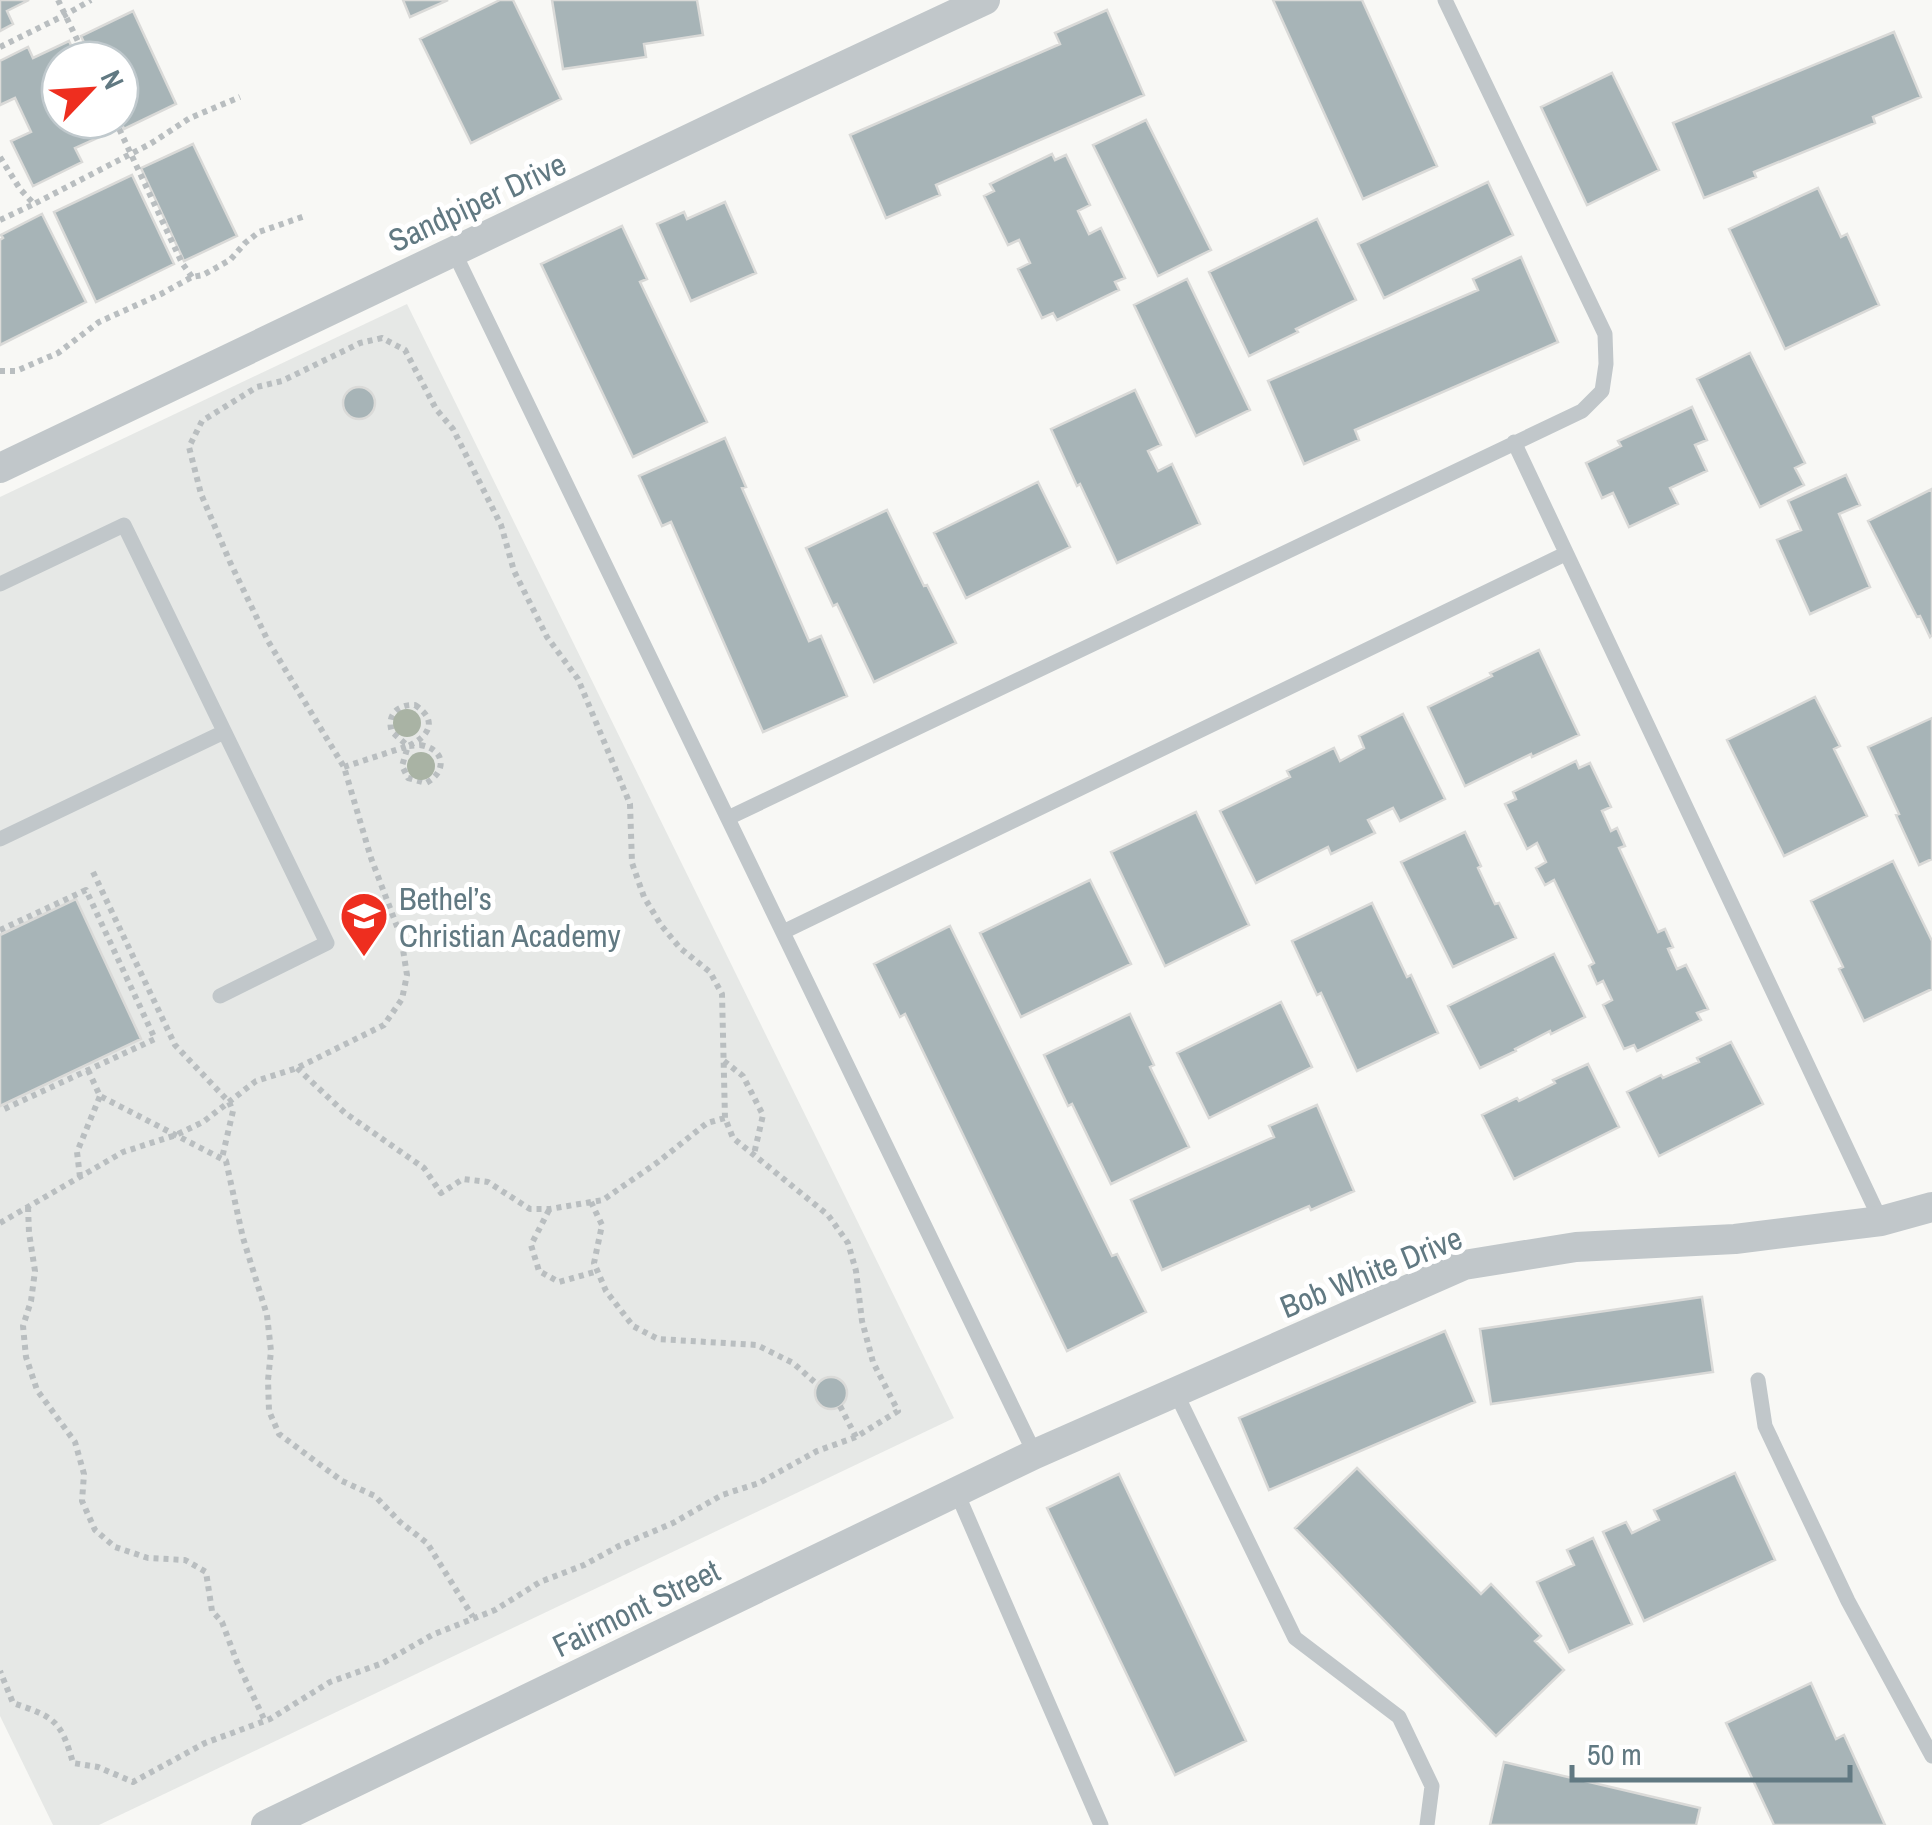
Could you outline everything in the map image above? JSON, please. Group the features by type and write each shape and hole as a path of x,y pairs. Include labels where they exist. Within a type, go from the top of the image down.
{"street":[{"name":"Sandpiper Drive","path":"0,468 985,0"},
{"name":"Bob White Drive","path":"1035,1454 1464,1266 1576,1247 1735,1239 1881,1221 1932,1207"},
{"name":"Fairmont Street","path":"266,1825 1035,1454"}],"lane":[{"path":"728,818 1582,411 1602,391 1606,364 1604,334 1445,0"},
{"path":"454,252 1035,1454"},
{"path":"1514,442 1881,1221"},
{"path":"0,584 124,525 327,943 220,996"},
{"path":"783,932 1565,554"},
{"path":"0,839 224,732"},
{"path":"1758,1380 1765,1426 1848,1601 1932,1756"},
{"path":"1176,1393 1295,1638 1399,1717 1432,1786 1427,1825"},
{"path":"957,1492 1100,1825"}],"path":[{"path":"58,0 77,40"},
{"path":"0,47 91,0"},
{"path":"0,220 131,154 190,118 240,97"},
{"path":"124,140 192,278"},
{"path":"0,157 34,204"},
{"path":"0,372 58,354 99,322 230,260 259,232 305,216"},
{"path":"0,1671 13,1703 46,1714 65,1733 73,1763 98,1767 133,1782 205,1744 265,1721 330,1682 383,1663 432,1634 495,1610 540,1582 673,1523 722,1495 759,1483 817,1452 856,1437 898,1412 873,1362 848,1243 828,1214 733,1138 724,1118 722,994 710,972 670,936 644,896 632,863 630,804 578,679 547,637 514,571 501,525 453,429 436,408 405,350 382,338 360,343 282,381 257,386 202,421 189,446 201,494 268,642"},
{"path":"344,767 408,746 424,736 429,725 425,713 415,705 396,709 390,720 392,732 408,746 427,745 437,753 441,765 432,780 420,783 404,773 402,760 408,746"},
{"path":"93,872 175,1045 234,1111 222,1158"},
{"path":"0,930 86,890 156,1038 0,1111"},
{"path":"723,1060 742,1076 764,1114 754,1154"},
{"path":"297,1068 345,1113 424,1168 441,1193 464,1179 488,1182 530,1209 603,1200 707,1122 724,1118"},
{"path":"88,1070 100,1096 226,1160 243,1238 266,1315 271,1352 269,1411 280,1434 342,1481 375,1496 427,1543 474,1617"},
{"path":"80,1177 77,1152 100,1096"},
{"path":"591,1202 602,1225 594,1263 606,1291 633,1326 658,1339 757,1345 793,1362 818,1385"},
{"path":"28,1207 35,1272 23,1326 26,1358 37,1390 75,1442 84,1474 82,1501 95,1530 115,1548 148,1558 186,1560 206,1572 212,1612 222,1622 265,1721"},
{"path":"550,1209 531,1245 540,1271 559,1282 598,1271"},
{"path":"840,1406 856,1437"}],"shaded area":[{"name":"Bethel’s Christian Academy","path":"407,304 954,1418 99,1825 53,1825 0,1716 0,497"}],"building":[{"path":"0,0 29,0 7,11 13,24 0,31"},
{"path":"403,0 448,0 410,17"},
{"path":"500,0 513,0 561,99 471,143 420,39"},
{"path":"552,0 697,0 703,35 644,44 646,57 563,69"},
{"path":"1273,0 1362,0 1437,166 1363,199"},
{"path":"1107,10 1144,95 936,185 940,195 886,218 850,135 1060,44 1055,33"},
{"path":"133,11 176,104 140,121 140,40 83,40 81,36"},
{"path":"1894,32 1921,97 1873,117 1875,123 1754,172 1756,177 1704,198 1673,123"},
{"path":"28,47 33,58 40,55 40,140 93,140 75,148 82,162 33,186 11,141 31,132 15,98 0,105 0,61"},
{"path":"1612,73 1659,170 1587,205 1541,107"},
{"path":"1146,120 1211,250 1158,276 1093,145"},
{"path":"193,144 237,236 184,261 141,168"},
{"path":"1052,154 1055,160 1066,155 1090,205 1078,211 1089,234 1101,228 1125,278 1115,282 1119,290 1057,320 1053,313 1042,318 1018,269 1030,263 1019,240 1008,245 984,196 994,191 990,184"},
{"path":"132,175 174,264 96,302 54,212"},
{"path":"1488,182 1513,235 1384,298 1358,244"},
{"path":"1818,188 1841,237 1847,234 1879,305 1785,349 1729,229"},
{"path":"725,202 756,273 691,301 657,224 684,212 687,219"},
{"path":"42,214 86,302 0,345 1,235"},
{"path":"1317,219 1356,300 1249,356 1209,272"},
{"path":"622,226 647,279 640,282 707,422 633,457 541,264"},
{"path":"1521,257 1558,342 1355,430 1359,440 1304,464 1268,381 1478,290 1473,279"},
{"path":"1187,279 1250,410 1196,436 1134,305"},
{"path":"1750,353 1805,463 1795,468 1804,485 1760,507 1697,379"},
{"path":"359,387 370,392 375,403 370,414 359,419 348,414 343,403 348,392"},
{"path":"1135,390 1161,445 1148,451 1158,471 1172,464 1200,524 1117,563 1051,429"},
{"path":"1692,407 1707,440 1695,445 1707,471 1670,488 1678,504 1629,527 1613,493 1602,498 1586,463 1621,446 1618,441"},
{"path":"725,438 746,487 742,488 809,641 821,636 847,696 763,732 671,522 662,526 639,476"},
{"path":"1846,475 1860,505 1839,514 1870,587 1810,614 1777,540 1801,530 1788,501"},
{"path":"1038,482 1070,547 966,598 934,533"},
{"path":"1932,489 1932,635 1930,637 1868,521"},
{"path":"887,510 956,643 874,682 806,548"},
{"path":"1539,650 1579,735 1465,786 1428,707"},
{"path":"1815,697 1840,746 1834,749 1867,816 1784,856 1727,740"},
{"path":"1403,714 1445,799 1400,821 1393,808 1368,820 1375,833 1331,854 1328,847 1256,883 1220,811 1290,777 1287,771 1334,748 1340,761 1364,748 1359,736"},
{"path":"1932,718 1932,859 1919,865 1868,747"},
{"path":"1576,761 1579,768 1590,763 1611,807 1602,811 1611,831 1617,828 1625,846 1619,848 1658,932 1665,929 1677,969 1686,965 1708,1009 1697,1013 1701,1020 1637,1051 1634,1045 1624,1049 1603,1005 1612,1000 1603,981 1597,984 1589,966 1594,963 1554,880 1545,885 1536,868 1546,862 1537,843 1527,849 1505,804 1516,799 1513,792"},
{"path":"1196,812 1249,925 1165,966 1111,852"},
{"path":"1465,832 1495,904 1499,903 1516,938 1453,967 1401,862"},
{"path":"1893,861 1932,941 1932,989 1864,1021 1811,901"},
{"path":"1090,880 1131,964 1021,1017 980,933"},
{"path":"76,899 141,1039 0,1106 0,935"},
{"path":"1372,903 1438,1033 1357,1071 1292,941"},
{"path":"950,926 1112,1256 1117,1254 1146,1312 1067,1351 905,1014 900,1017 874,964"},
{"path":"1554,954 1585,1017 1480,1068 1448,1006"},
{"path":"1281,1002 1312,1067 1209,1118 1177,1053"},
{"path":"1130,1014 1154,1065 1150,1067 1189,1147 1111,1184 1044,1055"},
{"path":"1731,1042 1763,1104 1659,1156 1627,1092 1699,1062 1697,1058"},
{"path":"1588,1064 1619,1127 1514,1179 1482,1115 1517,1098 1519,1101"},
{"path":"1317,1105 1354,1191 1311,1210 1309,1206 1162,1270 1131,1200 1274,1137 1269,1126"},
{"path":"1702,1297 1713,1372 1491,1404 1480,1329"},
{"path":"1445,1331 1475,1402 1269,1490 1239,1418"},
{"path":"831,1377 842,1382 847,1393 842,1404 831,1409 820,1404 815,1393 820,1382"},
{"path":"1357,1468 1481,1594 1491,1584 1541,1636 1535,1641 1564,1670 1496,1736 1295,1528"},
{"path":"1735,1473 1775,1560 1644,1621 1603,1532 1626,1522 1632,1533 1659,1520 1654,1510"},
{"path":"1119,1474 1246,1741 1175,1775 1047,1508"},
{"path":"1593,1538 1632,1624 1569,1652 1537,1582 1574,1565 1567,1550"},
{"path":"1811,1683 1836,1739 1844,1735 1885,1825 1774,1825 1726,1723"},
{"path":"1504,1762 1700,1808 1696,1825 1490,1825"}],"place":[{"name":"Bethel’s Christian Academy","path":"364,958"}]}
